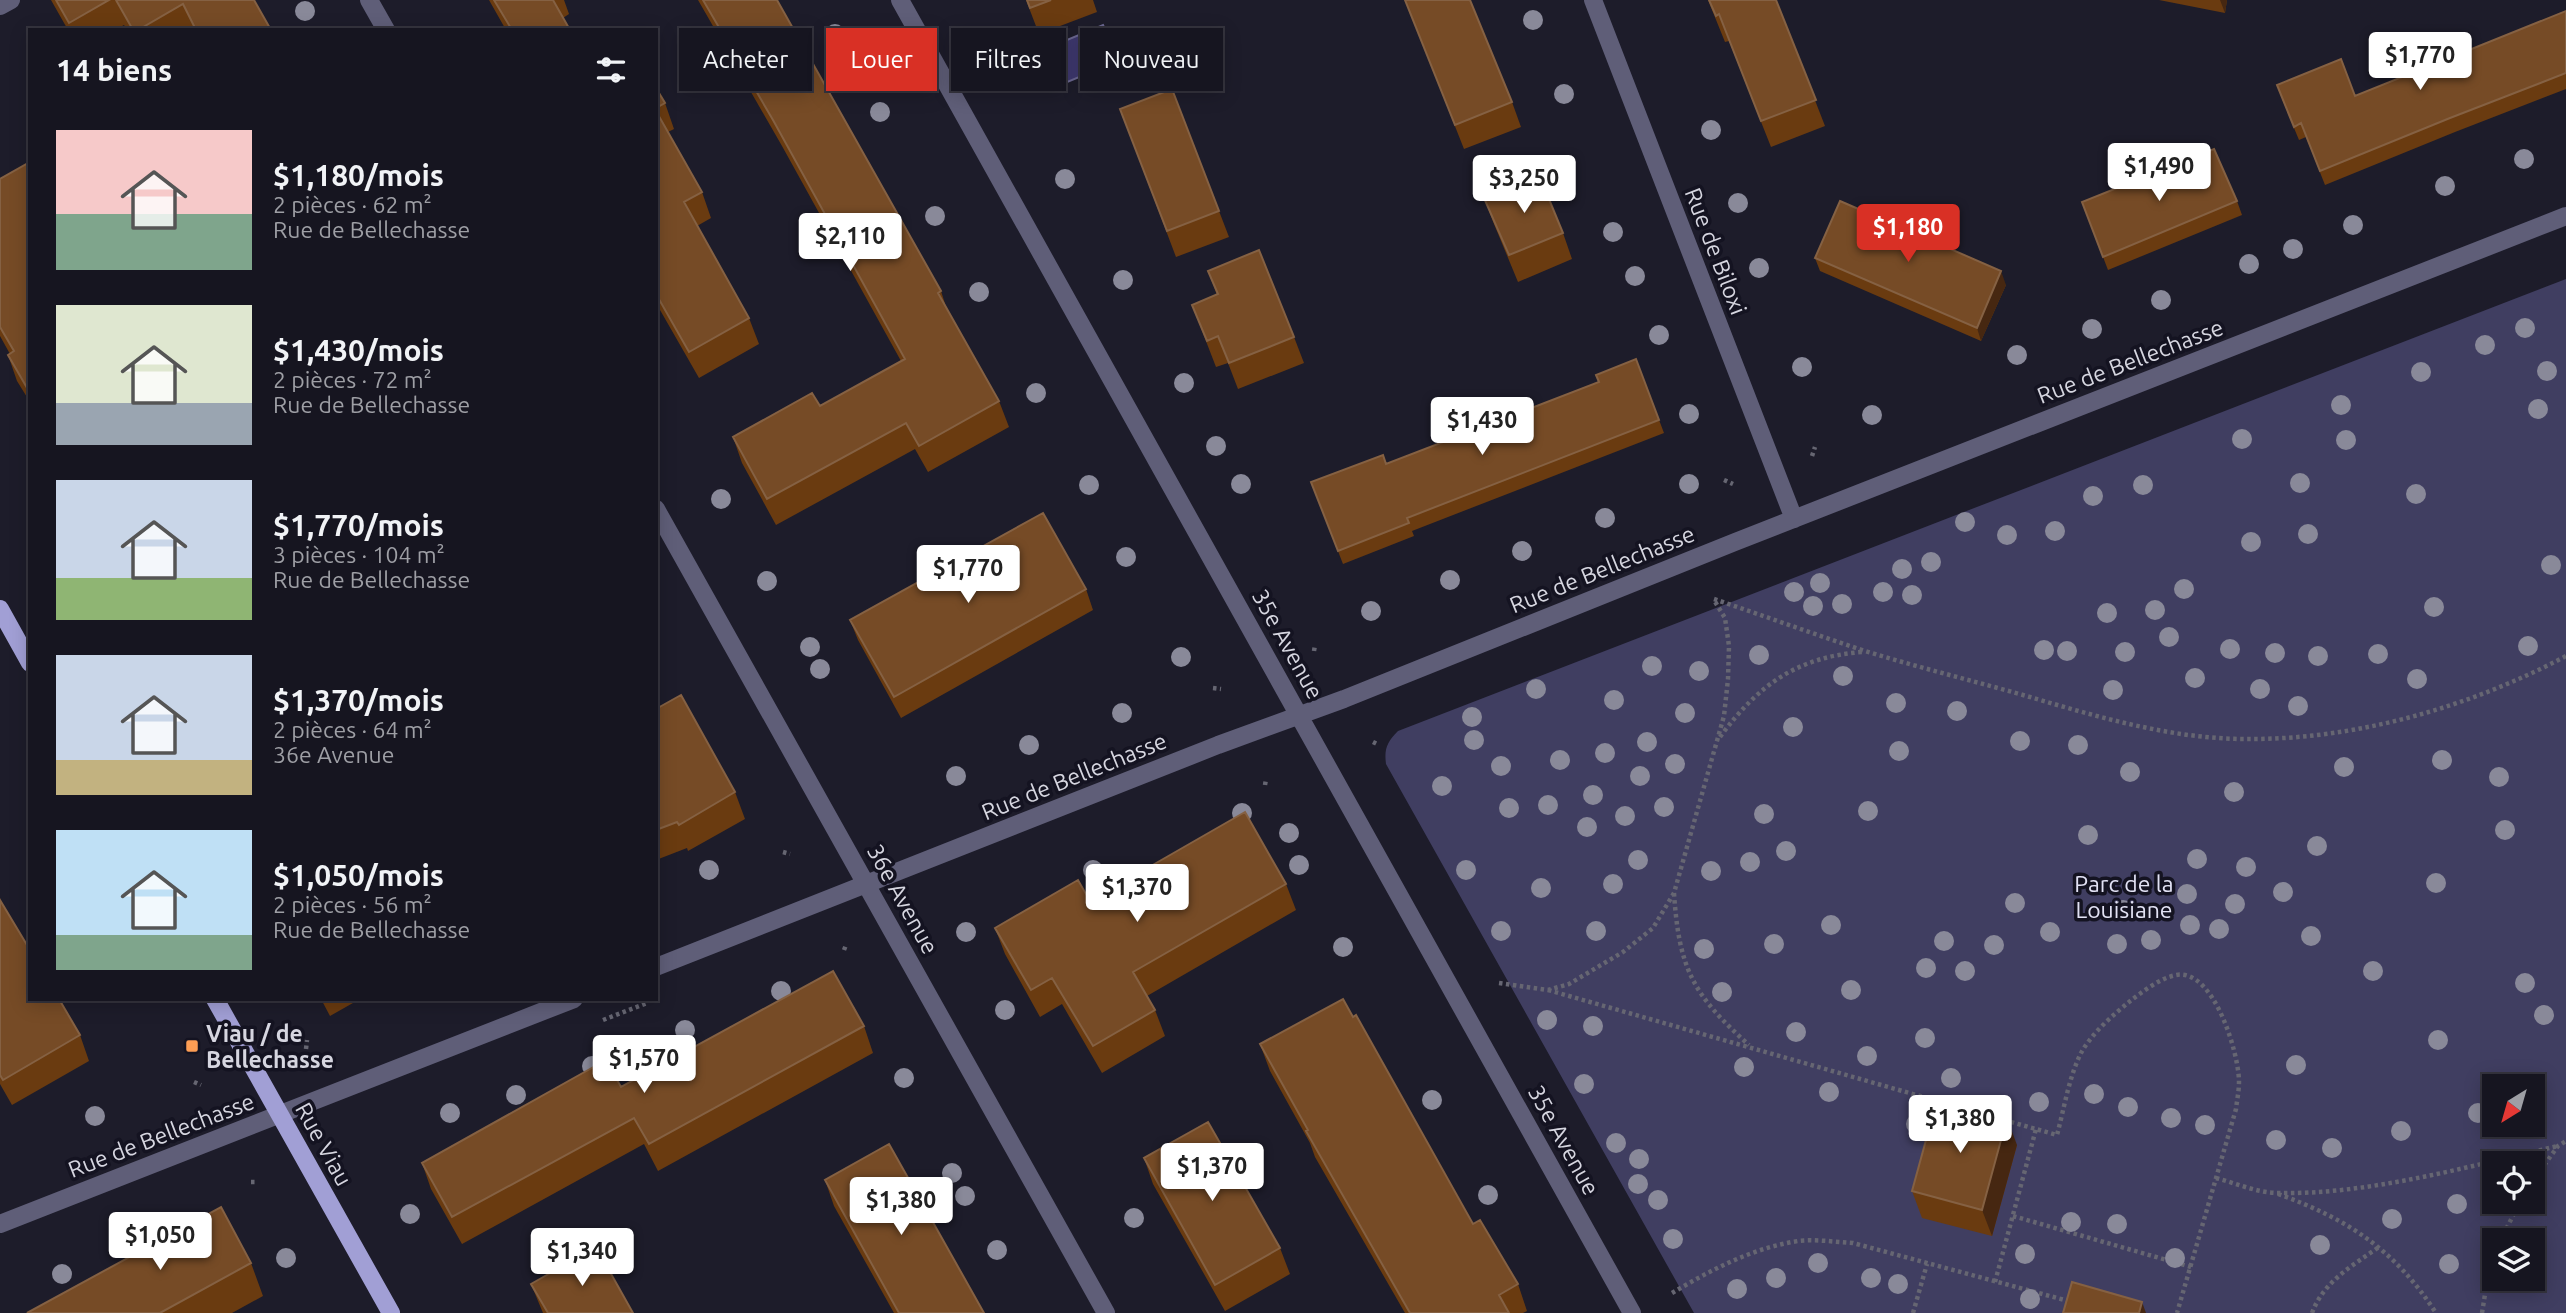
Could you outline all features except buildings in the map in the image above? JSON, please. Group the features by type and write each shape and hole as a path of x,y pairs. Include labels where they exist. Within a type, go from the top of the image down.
{"main road":[{"path":"0,610 28,659"},
{"name":"Rue Viau","path":"216,1001 391,1313"}],"street":[{"path":"0,6 11,0"},
{"path":"369,0 385,28"},
{"name":"35e Avenue","path":"900,0 1632,1313"},
{"name":"Rue de Biloxi","path":"1593,0 1794,519"},
{"name":"Rue de Bellechasse","path":"658,966 1299,714 1357,694 2566,216"},
{"name":"36e Avenue","path":"658,513 1105,1313"},
{"name":"Rue de Bellechasse","path":"0,1224 569,1001"}],"path":[{"path":"1812,456 1815,447"},
{"path":"1724,480 1732,484"},
{"path":"1548,990 1569,984 1623,952 1653,928 1674,893 1724,716 1729,646 1725,618 1714,599 1867,651 2143,727 2195,736 2245,739 2291,737 2337,732 2409,717 2517,680 2566,656"},
{"path":"1717,742 1737,714 1756,694 1782,674 1811,661 1837,654 1867,651"},
{"path":"1213,688 1221,688"},
{"path":"1373,742 1379,745"},
{"path":"1265,785 1266,779"},
{"path":"783,852 790,854"},
{"path":"1674,893 1676,932 1685,965 1703,997 1723,1022 1752,1048"},
{"path":"1997,1118 2057,1135 2081,1053 2094,1035 2138,995 2176,975 2186,976 2205,988 2215,1003 2234,1050 2239,1081 2236,1109 2177,1313"},
{"path":"1499,983 1548,990 1946,1104"},
{"path":"306,1049 307,1040"},
{"path":"194,1082 201,1084"},
{"path":"1995,1282 2036,1129"},
{"path":"2276,1193 2347,1188 2449,1172 2558,1146 2566,1141"},
{"path":"2545,1164 2558,1146"},
{"path":"2216,1178 2276,1193 2313,1206 2348,1224 2406,1272 2436,1313"},
{"path":"2013,1216 2191,1267"},
{"path":"1672,1293 1743,1257 1769,1247 1799,1241 1853,1243 2073,1303"},
{"path":"2312,1313 2320,1295 2330,1282 2379,1247"},
{"path":"1913,1313 1927,1264"},
{"path":"2482,1313 2486,1291"}],"green space":[{"name":"Parc de la Louisiane","path":"2566,279 2566,1313 1694,1313 1386,764 1385,754 1391,739 1398,731"}],"shaded area":[{"path":"1080,35 1080,77 1066,83 1066,40"}],"place":[{"name":"Viau / de Bellechasse","path":"192,1046"}]}
